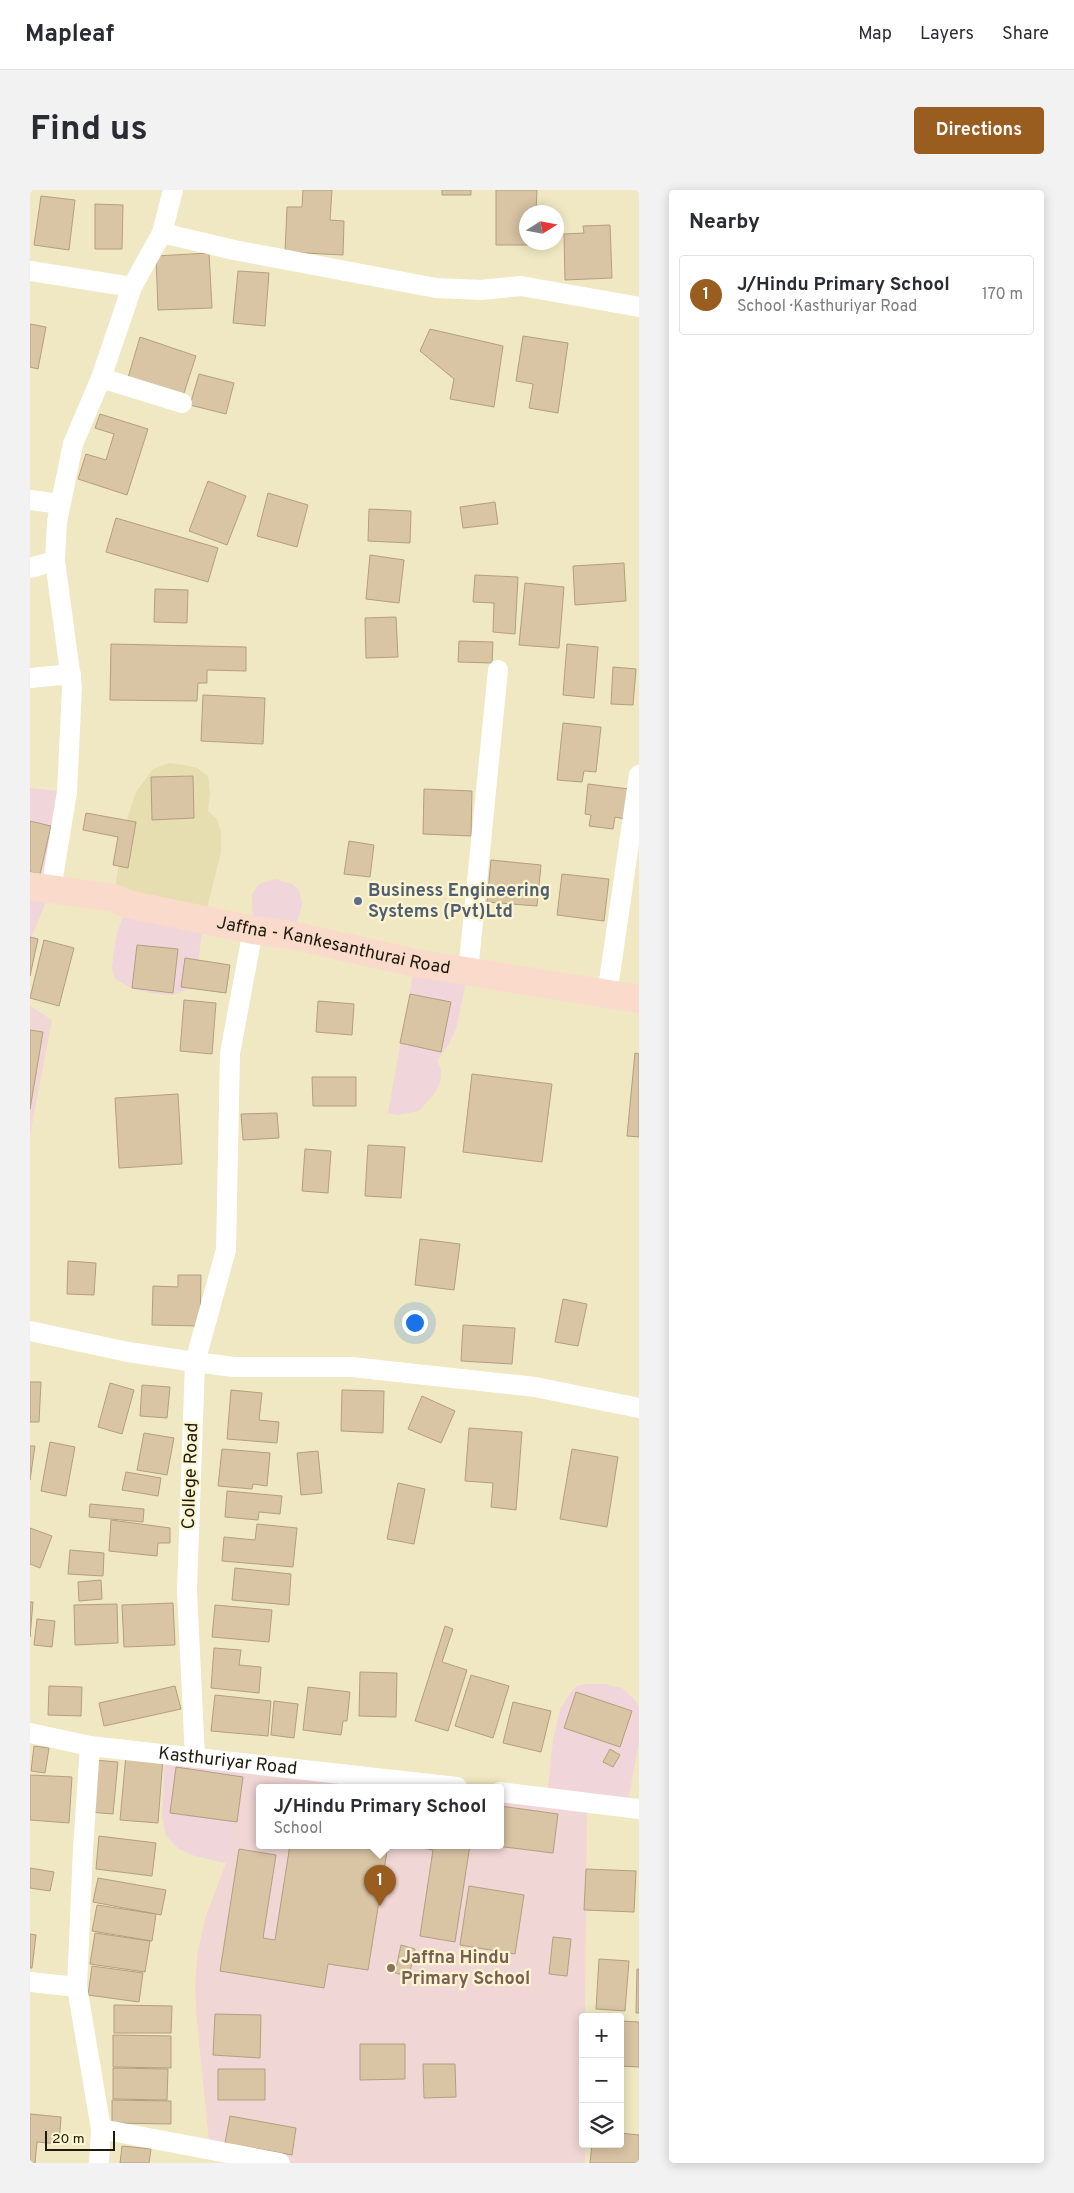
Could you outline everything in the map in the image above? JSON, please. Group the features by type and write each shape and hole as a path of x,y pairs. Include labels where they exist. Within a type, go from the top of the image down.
{"main road":[{"name":"Jaffna - Kankesanthurai Road","path":"41,888 114,898 127,904 253,930 291,935 381,956 639,999"}],"street":[{"path":"41,888 67,792 72,687 58,597 55,561 60,504 73,444 101,378 132,287 162,233 173,190"},
{"path":"162,233 234,250 436,288 481,290 522,286 639,307"},
{"path":"30,271 132,287"},
{"path":"101,378 182,403"},
{"path":"30,500 60,504"},
{"path":"30,568 55,561"},
{"path":"468,972 498,670"},
{"path":"30,678 71,674"},
{"path":"607,995 639,775"},
{"name":"College Road","path":"195,1757 187,1591 195,1362 226,1250 230,1053 253,930"},
{"path":"30,1331 128,1352 234,1367 352,1367 534,1387 639,1408"},
{"name":"Kasthuriyar Road","path":"30,1733 90,1746 430,1784"},
{"path":"90,1746 77,1987 101,2129 100,2163"},
{"path":"504,1792 639,1809"},
{"path":"30,1982 77,1987"},
{"path":"101,2129 280,2163"}],"shaded area":[{"path":"169,763 197,768 208,776 210,793 208,811 217,819 221,832 221,852 204,920 114,898 123,832 136,792 153,769"},
{"path":"30,788 67,792 51,889 30,941"},
{"path":"275,879 292,884 299,890 302,902 300,914 291,935 253,930 252,894 259,884"},
{"path":"127,904 204,920 199,955 190,988 173,995 150,993 133,989 115,979 112,967 116,937"},
{"path":"415,963 468,972 456,1029 449,1044 437,1061 441,1070 440,1082 435,1093 419,1111 398,1115 388,1113"},
{"path":"30,1006 52,1020 30,1135"},
{"path":"604,1684 622,1688 635,1700 639,1707 639,1741 627,1807 547,1797 553,1741 560,1709 577,1686"},
{"path":"165,1754 248,1764 226,1863 195,1856 179,1849 166,1836 162,1817"},
{"name":"Jaffna Hindu Primary School","path":"248,1764 430,1784 256,1784 256,1849 504,1849 504,1793 587,1803 585,2013 579,2013 579,2148 585,2148 585,2163 280,2163 210,2150 195,1987 198,1950 206,1916 226,1863"}],"building":[{"path":"303,190 332,190 330,220 344,221 343,255 285,252 287,207 302,207"},
{"path":"442,190 471,190 471,195 442,195"},
{"path":"496,190 537,190 536,205 519,205 519,245 496,245"},
{"path":"41,196 75,200 69,250 34,245"},
{"path":"95,204 123,205 122,249 95,249"},
{"path":"610,225 612,278 565,280 564,234 584,233 583,226"},
{"path":"209,253 212,308 158,310 156,256"},
{"path":"238,271 269,273 265,326 233,323"},
{"path":"30,324 46,327 38,369 30,367"},
{"path":"430,329 503,346 494,407 450,399 454,379 420,351"},
{"path":"523,336 568,343 558,413 529,408 533,384 516,381"},
{"path":"140,337 196,356 182,399 127,381"},
{"path":"199,374 234,383 226,414 190,405"},
{"path":"100,414 148,429 127,495 78,479 86,454 106,460 114,434 95,428"},
{"path":"208,481 246,496 227,545 189,531"},
{"path":"268,493 308,505 297,547 257,536"},
{"path":"495,502 498,524 463,528 460,507"},
{"path":"369,509 411,511 410,543 368,541"},
{"path":"116,518 218,548 208,582 106,552"},
{"path":"370,555 404,560 399,603 366,599"},
{"path":"624,563 626,601 575,605 573,566"},
{"path":"475,575 518,577 515,634 493,632 494,603 473,602"},
{"path":"525,583 564,587 559,648 519,645"},
{"path":"155,589 188,590 187,623 154,622"},
{"path":"396,617 398,657 366,658 365,618"},
{"path":"459,641 493,642 492,663 458,662"},
{"path":"111,644 246,647 246,671 207,670 207,683 198,683 197,701 110,700"},
{"path":"567,644 598,647 594,698 563,695"},
{"path":"613,667 636,669 633,705 611,704"},
{"path":"203,695 265,698 263,744 201,741"},
{"path":"563,723 601,727 596,772 584,771 582,782 557,780"},
{"path":"193,776 194,818 152,820 151,777"},
{"path":"588,784 629,789 625,819 615,817 613,829 589,826 591,815 585,814"},
{"path":"424,789 472,791 471,836 423,834"},
{"path":"86,813 136,822 128,868 113,865 118,837 83,830"},
{"path":"30,821 51,826 40,874 30,872"},
{"path":"349,841 374,845 370,877 344,874"},
{"path":"491,860 541,865 537,906 487,902"},
{"path":"562,874 609,879 604,921 557,915"},
{"path":"30,937 38,939 30,976"},
{"path":"44,940 74,948 59,1006 30,998"},
{"path":"137,945 178,949 173,993 132,988"},
{"path":"185,958 230,965 226,993 181,987"},
{"path":"410,994 451,1002 441,1052 400,1043"},
{"path":"184,1000 216,1003 212,1054 180,1051"},
{"path":"318,1001 354,1004 352,1035 316,1032"},
{"path":"30,1030 43,1032 30,1109"},
{"path":"635,1053 639,1054 639,1137 627,1136"},
{"path":"472,1074 552,1084 542,1162 463,1152"},
{"path":"312,1077 356,1077 356,1106 313,1106"},
{"path":"178,1094 182,1164 119,1168 115,1098"},
{"path":"277,1113 279,1138 243,1140 241,1114"},
{"path":"368,1145 405,1147 401,1198 365,1196"},
{"path":"305,1149 331,1151 328,1193 302,1191"},
{"path":"420,1239 460,1244 454,1290 415,1285"},
{"path":"68,1261 96,1263 94,1295 67,1294"},
{"path":"178,1275 201,1275 200,1326 152,1325 153,1286 178,1287"},
{"path":"563,1299 587,1304 578,1346 555,1342"},
{"path":"463,1325 515,1328 512,1364 461,1361"},
{"path":"30,1382 41,1382 39,1422 30,1422"},
{"path":"110,1383 134,1390 122,1434 98,1427"},
{"path":"142,1385 170,1387 167,1418 140,1416"},
{"path":"231,1390 262,1393 259,1420 279,1422 277,1443 227,1439"},
{"path":"342,1390 384,1391 383,1433 341,1431"},
{"path":"422,1396 455,1411 441,1443 408,1429"},
{"path":"469,1428 522,1432 516,1510 491,1507 493,1483 465,1481"},
{"path":"144,1433 174,1438 167,1475 137,1470"},
{"path":"50,1442 75,1447 66,1496 41,1491"},
{"path":"30,1446 35,1446 30,1480"},
{"path":"222,1449 270,1453 267,1486 253,1484 252,1489 218,1486"},
{"path":"572,1449 618,1457 607,1527 560,1519"},
{"path":"318,1451 322,1493 301,1495 297,1453"},
{"path":"126,1472 161,1478 158,1496 122,1490"},
{"path":"398,1483 425,1489 414,1544 387,1539"},
{"path":"227,1491 282,1496 280,1514 259,1512 258,1520 225,1517"},
{"path":"90,1504 144,1509 143,1522 89,1517"},
{"path":"111,1520 170,1528 170,1543 158,1543 157,1556 109,1551"},
{"path":"257,1524 297,1528 293,1567 222,1561 224,1537 255,1540"},
{"path":"30,1528 52,1536 40,1568 30,1564"},
{"path":"70,1550 104,1553 103,1576 68,1574"},
{"path":"235,1568 291,1574 289,1605 232,1600"},
{"path":"101,1580 102,1599 79,1601 78,1582"},
{"path":"30,1602 33,1602 30,1637"},
{"path":"173,1603 175,1645 124,1647 122,1605"},
{"path":"117,1604 118,1643 75,1645 74,1605"},
{"path":"215,1605 272,1610 269,1642 212,1637"},
{"path":"37,1619 55,1621 52,1647 34,1645"},
{"path":"445,1626 453,1629 442,1662 467,1670 448,1731 415,1721"},
{"path":"214,1648 241,1650 239,1665 261,1667 259,1693 211,1688"},
{"path":"360,1672 397,1673 396,1717 359,1716"},
{"path":"471,1675 509,1686 493,1738 455,1726"},
{"path":"49,1686 82,1687 81,1716 48,1715"},
{"path":"175,1686 181,1709 104,1726 99,1703"},
{"path":"308,1687 350,1692 347,1721 343,1721 341,1735 303,1730"},
{"path":"576,1692 632,1711 620,1747 564,1728"},
{"path":"215,1695 271,1701 268,1736 211,1731"},
{"path":"274,1701 298,1704 294,1738 271,1735"},
{"path":"513,1702 551,1711 541,1752 503,1743"},
{"path":"34,1746 49,1748 45,1773 31,1771"},
{"path":"610,1749 620,1755 613,1767 603,1762"},
{"path":"126,1755 163,1758 158,1823 120,1820"},
{"path":"94,1760 118,1762 113,1814 89,1812"},
{"path":"176,1767 243,1777 237,1822 170,1813"},
{"path":"30,1775 72,1777 69,1823 30,1820"},
{"path":"504,1807 558,1814 553,1853 504,1847"},
{"path":"99,1836 156,1843 152,1876 96,1869"},
{"path":"239,1849 276,1855 263,1938 275,1940 289,1849 387,1849 368,1970 328,1964 324,1988 220,1971"},
{"path":"427,1849 469,1849 455,1942 420,1936 433,1850"},
{"path":"30,1868 54,1872 50,1891 30,1888"},
{"path":"586,1869 636,1871 634,1912 584,1910"},
{"path":"98,1878 166,1890 161,1915 93,1902"},
{"path":"469,1886 524,1895 515,1954 460,1945"},
{"path":"97,1905 156,1914 152,1941 92,1931"},
{"path":"95,1933 150,1941 145,1972 90,1964"},
{"path":"30,1934 36,1935 32,1968 30,1968"},
{"path":"553,1937 571,1939 567,1976 549,1974"},
{"path":"401,1945 415,1949 409,1976 395,1973"},
{"path":"599,1959 629,1961 625,2011 596,2009"},
{"path":"92,1966 143,1973 139,2002 88,1995"},
{"path":"637,1969 639,1969 639,2013 636,2013"},
{"path":"114,2005 172,2006 171,2033 114,2033"},
{"path":"215,2014 261,2015 260,2058 213,2055"},
{"path":"624,2021 639,2022 639,2067 624,2066"},
{"path":"113,2035 171,2036 171,2068 113,2067"},
{"path":"360,2044 405,2044 405,2079 360,2080"},
{"path":"423,2064 455,2064 456,2097 424,2098"},
{"path":"113,2068 168,2069 167,2100 113,2099"},
{"path":"218,2069 265,2069 265,2100 218,2100"},
{"path":"112,2100 171,2101 171,2124 112,2123"},
{"path":"30,2114 61,2117 59,2144 37,2142 35,2163 30,2163"},
{"path":"230,2116 296,2128 292,2155 225,2143"},
{"path":"624,2133 639,2135 639,2163 590,2163 592,2148 624,2148"},
{"path":"122,2146 151,2149 149,2163 120,2163"}],"place":[{"name":"Business Engineering Systems (Pvt)Ltd","path":"358,901"},
{"name":"J/Hindu Primary School","path":"380,1906"},
{"name":"Jaffna Hindu Primary School","path":"391,1968"}]}
